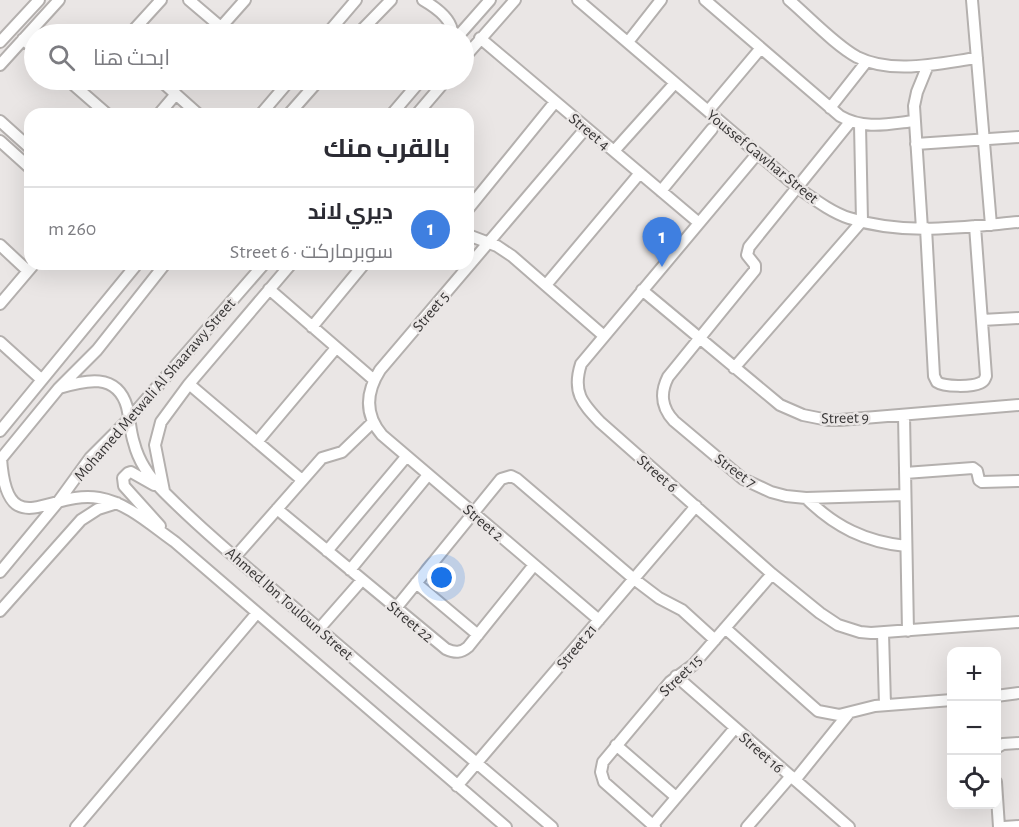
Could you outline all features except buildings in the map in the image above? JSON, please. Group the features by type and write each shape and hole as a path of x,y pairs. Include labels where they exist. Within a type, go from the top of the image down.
{"street":[{"path":"0,42 39,0"},
{"path":"37,24 59,0"},
{"path":"139,24 161,0"},
{"path":"189,0 217,24"},
{"path":"230,24 245,0"},
{"path":"336,24 356,0"},
{"path":"423,0 450,24"},
{"path":"469,24 490,0"},
{"path":"474,46 515,0"},
{"name":"Youssef Gawhar Street","path":"578,0 798,188 834,211 882,226 924,229 1019,222"},
{"path":"628,42 661,0"},
{"path":"705,0 830,108 855,123 869,126 914,121"},
{"path":"789,0 850,52 867,61 885,65 928,65 977,58"},
{"path":"972,0 991,225"},
{"path":"368,24 391,1"},
{"name":"Street 4","path":"480,38 699,223"},
{"path":"0,65 23,39"},
{"path":"708,111 761,48"},
{"path":"830,108 867,61"},
{"path":"928,65 917,92 914,121 934,376 937,382 946,386 978,384 984,380 986,375 975,226"},
{"path":"614,151 675,82"},
{"path":"80,90 100,108"},
{"path":"171,90 191,108"},
{"path":"266,108 279,90"},
{"path":"295,108 310,90"},
{"path":"397,108 412,90"},
{"path":"422,108 437,90"},
{"path":"164,108 176,94"},
{"path":"474,202 555,102"},
{"path":"0,121 24,143"},
{"path":"798,188 855,123"},
{"path":"734,368 862,221 855,123"},
{"name":"Street 5","path":"474,259 586,128"},
{"path":"661,191 711,129"},
{"path":"916,144 1019,137"},
{"path":"0,141 24,163"},
{"name":"Street 6","path":"757,154 581,364 577,375 580,398 600,422 772,574 838,625 860,632 883,633 1019,622"},
{"path":"546,285 640,174"},
{"name":"Street 7","path":"798,188 747,249 748,258 755,265 753,272 668,377 664,386 663,405 667,413 743,479 771,492 806,498 905,495"},
{"path":"474,237 488,242 512,256 604,336"},
{"path":"0,245 24,262"},
{"path":"0,304 28,270"},
{"path":"0,431 132,270"},
{"path":"1,459 59,388 97,350 160,270"},
{"name":"Mohamed Metwali Al Shaarawy Street","path":"0,572 58,502 90,458 129,419 259,270"},
{"path":"164,492 156,457 157,433 168,411 286,270"},
{"path":"312,327 359,270"},
{"name":"Street 5","path":"373,422 368,402 370,390 380,370 464,270"},
{"path":"269,290 374,380"},
{"name":"Street 9","path":"642,290 770,398 791,411 803,415 840,420 1019,405"},
{"path":"982,320 1019,318"},
{"path":"0,342 42,380"},
{"path":"257,442 336,348"},
{"name":"Ahmed Ibn Touloun Street","path":"59,388 93,380 111,386 124,400 139,459 164,492 235,557 552,827"},
{"path":"189,384 302,480"},
{"path":"904,415 908,631"},
{"path":"235,557 322,458 345,450 373,422"},
{"name":"Street 2","path":"373,422 382,435 406,457 599,620"},
{"path":"327,551 406,457"},
{"name":"Ahmed Ibn Touloun Street","path":"1,459 5,485 10,498 21,506 34,509 81,496 100,498 117,503 133,512 175,542 506,827"},
{"path":"905,473 972,468 977,471 979,480 982,482 1019,481"},
{"path":"164,492 135,473 128,473 123,478 124,486 175,542"},
{"path":"350,570 428,475"},
{"path":"396,608 501,479 507,476 514,477 634,579 658,598 682,610 715,640"},
{"path":"806,498 835,523 851,532 869,540 906,546"},
{"path":"0,611 81,520 98,509 117,503"},
{"name":"Street 21","path":"457,786 696,506"},
{"name":"Street 22","path":"277,509 446,650 452,652 464,651 534,565"},
{"name":"Street 15","path":"654,826 604,782 601,772 603,762 676,676 693,665 772,574"},
{"path":"319,629 362,580"},
{"path":"417,583 478,635"},
{"path":"75,827 257,613"},
{"path":"725,628 818,711 839,715 885,705 947,699"},
{"path":"883,633 885,705"},
{"name":"Street 16","path":"676,676 849,827"},
{"path":"1001,695 1019,693"},
{"path":"747,827 849,713"},
{"path":"654,826 735,728"},
{"path":"1001,744 1019,743"},
{"path":"616,745 676,797"},
{"path":"998,809 999,827"},
{"path":"1004,827 1019,826"}],"place":[{"name":"ديري لاند","path":"662,267"}]}
